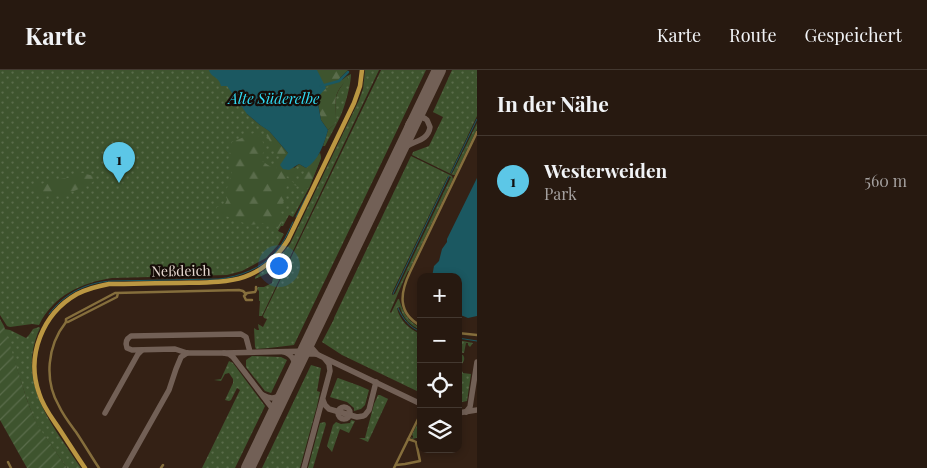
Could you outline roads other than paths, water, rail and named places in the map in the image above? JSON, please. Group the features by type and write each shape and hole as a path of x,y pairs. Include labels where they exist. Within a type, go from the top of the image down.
{"street":[{"name":"Neßdeich","path":"85,468 46,408 37,386 34,362 41,333 48,320 70,298 97,286 109,284 224,282 244,277 271,262 288,240 354,103 360,86 362,70"},
{"path":"417,324 406,312 402,301 403,289 477,132"},
{"path":"99,468 58,406 52,390 49,374 50,359 54,341 66,322 66,318 111,294 239,290 246,294 255,292 256,287"},
{"path":"246,294 245,299 252,300"},
{"path":"462,333 477,335"},
{"path":"395,466 417,422"},
{"path":"395,466 420,461 416,442 408,439"},
{"path":"8,462 11,468"}],"water":[{"name":"Alte Süderelbe","path":"209,70 317,70 326,88 317,98 321,120 328,130 323,146 311,165 306,168 299,164 289,170 283,169 280,165 288,153 269,131 247,114 227,86 221,86 219,80"},
{"path":"477,178 477,316 468,318 462,316 462,273 433,273 434,266 439,261 447,239"}],"waterway":[{"path":"321,86 339,81 348,72"},
{"path":"451,173 477,119"},
{"path":"393,294 449,176"},
{"path":"296,217 307,195"},
{"path":"49,314 77,290 103,282 219,279 242,274 264,263 275,253 293,222"},
{"path":"398,308 407,322 417,330"},
{"path":"462,339 477,341"}],"place":[{"name":"Westerweiden","path":"119,183"}]}
